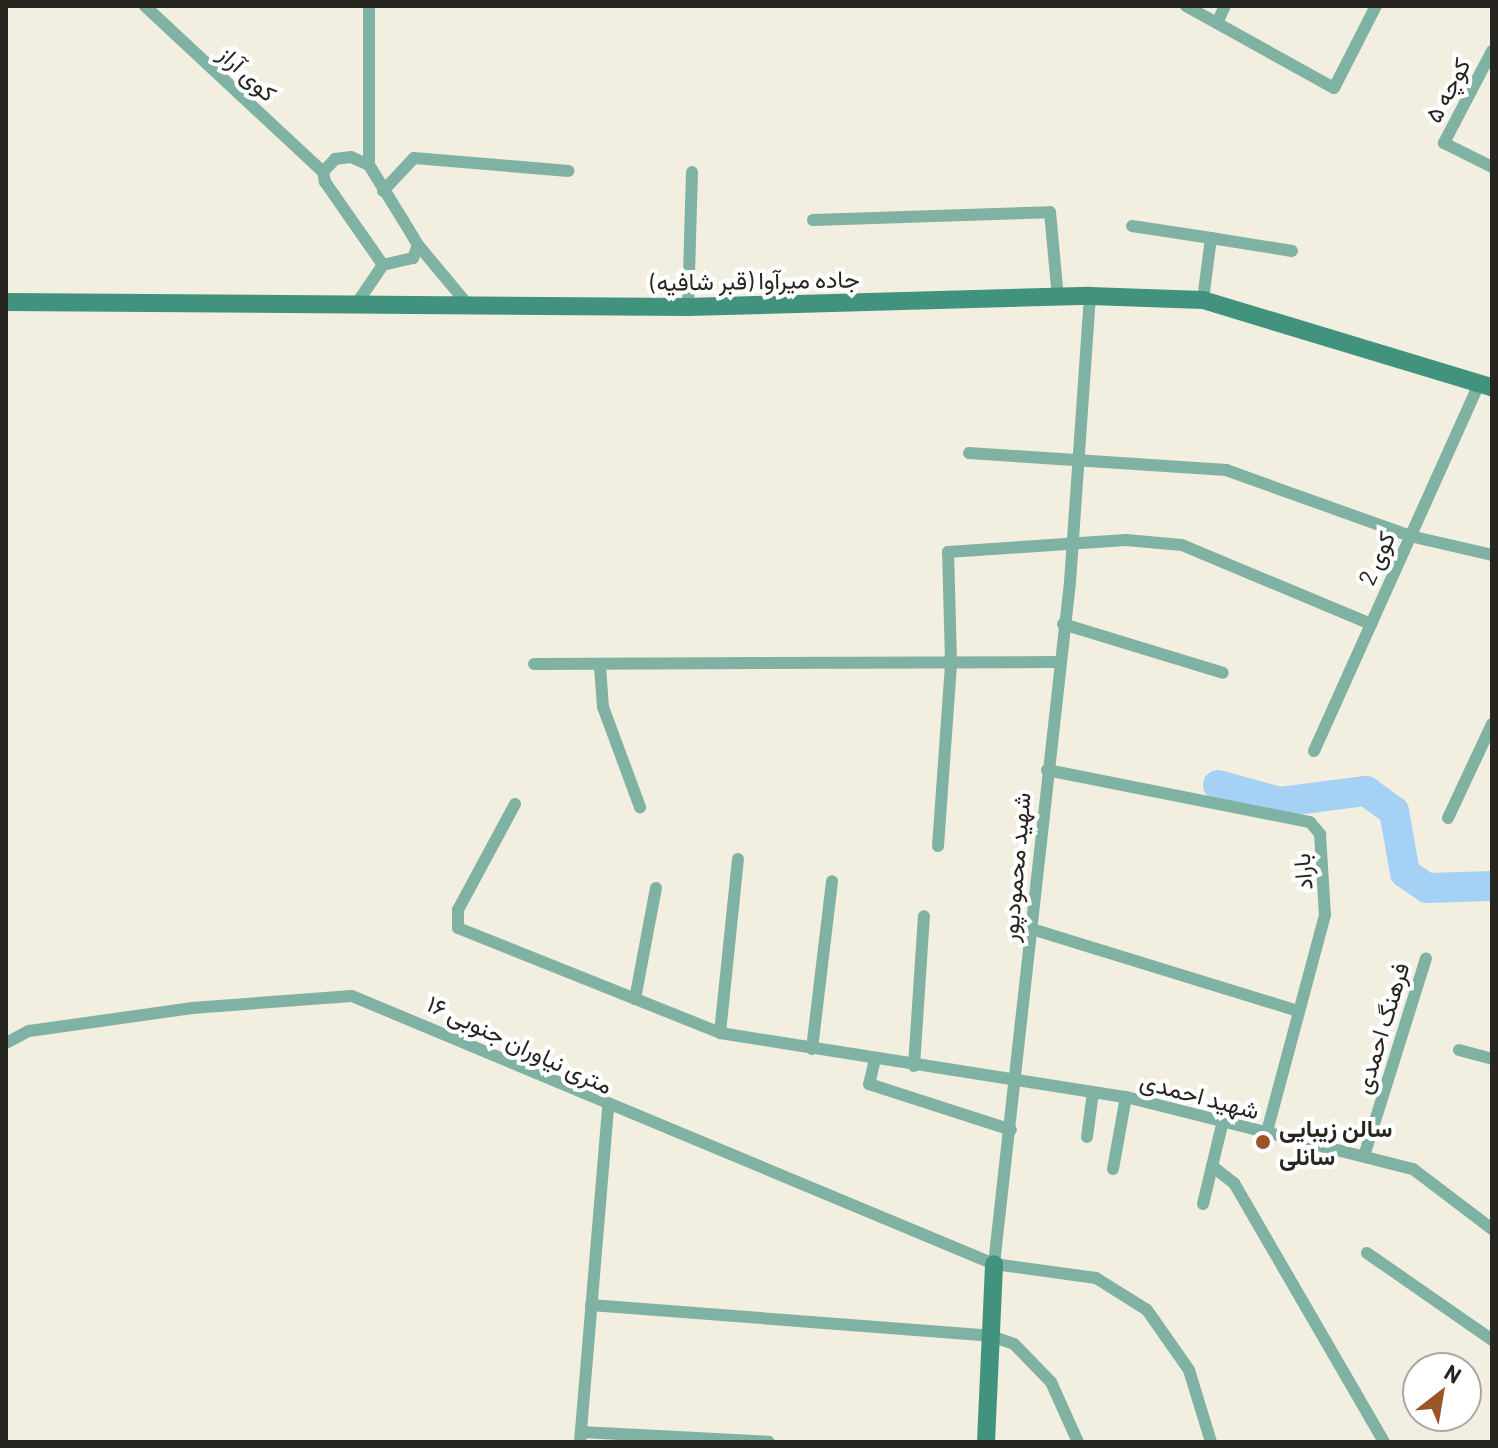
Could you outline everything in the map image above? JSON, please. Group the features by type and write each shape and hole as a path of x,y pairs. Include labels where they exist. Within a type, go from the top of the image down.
{"street":[{"name":"کوی آراز","path":"145,6 323,172 383,265"},
{"path":"369,6 369,165 418,245 464,300"},
{"path":"1186,6 1334,88 1376,6"},
{"path":"1217,23 1225,6"},
{"name":"کوچه ۵","path":"1492,51 1444,143 1492,167"},
{"path":"323,172 351,157 369,165"},
{"path":"383,191 414,158 568,171"},
{"path":"688,307 692,172"},
{"path":"813,220 1050,212 1058,298"},
{"path":"1132,226 1292,251"},
{"path":"1203,300 1211,238"},
{"path":"355,306 383,265 413,258 418,245"},
{"name":"جاده میرآوا (قبر شافیه)","path":"6,302 355,306 464,300 688,307 1090,296 1203,300 1486,385"},
{"name":"شهید محمودپور","path":"986,1442 994,1264 1035,930 1057,662 1072,542 1090,296"},
{"name":"کوی 2","path":"1314,751 1410,536 1486,385"},
{"path":"969,453 1079,457 1226,470 1410,536 1492,555"},
{"path":"938,846 951,663 948,552 1072,542 1182,545 1371,624"},
{"path":"1063,624 1223,673"},
{"path":"534,664 600,667 1057,662"},
{"path":"600,667 603,707 640,807"},
{"path":"1448,818 1492,724"},
{"name":"باراد","path":"1047,770 1310,822 1324,846 1328,884 1266,1135"},
{"name":"شهید احمدی","path":"515,804 458,910 458,928 720,1033 1126,1097 1222,1125 1413,1169 1492,1229"},
{"path":"720,1033 738,859"},
{"path":"812,1049 832,881"},
{"path":"635,999 656,888"},
{"path":"914,1066 924,916"},
{"path":"1035,930 1299,1011"},
{"name":"فرهنگ احمدی","path":"1364,1156 1426,958"},
{"name":"۱۶ متری نیاوران جنوبی","path":"6,1043 29,1031 192,1008 352,996 436,1026 608,1109 994,1264 1096,1278 1147,1310 1189,1370 1211,1442"},
{"path":"1459,1050 1492,1059"},
{"path":"875,1059 869,1084 1011,1130"},
{"path":"1087,1137 1093,1092"},
{"path":"1113,1169 1126,1097"},
{"path":"608,1109 580,1437 769,1442"},
{"path":"1203,1204 1222,1125"},
{"path":"1212,1166 1234,1183 1384,1442"},
{"path":"1367,1253 1492,1340"},
{"path":"591,1305 991,1336 1014,1344 1051,1382 1078,1442"}],"waterway":[{"path":"1218,785 1280,802 1366,791 1394,811 1405,873 1427,888 1492,886"}],"place":[{"name":"سالن زیبایی سانلی","path":"1263,1142"}]}
